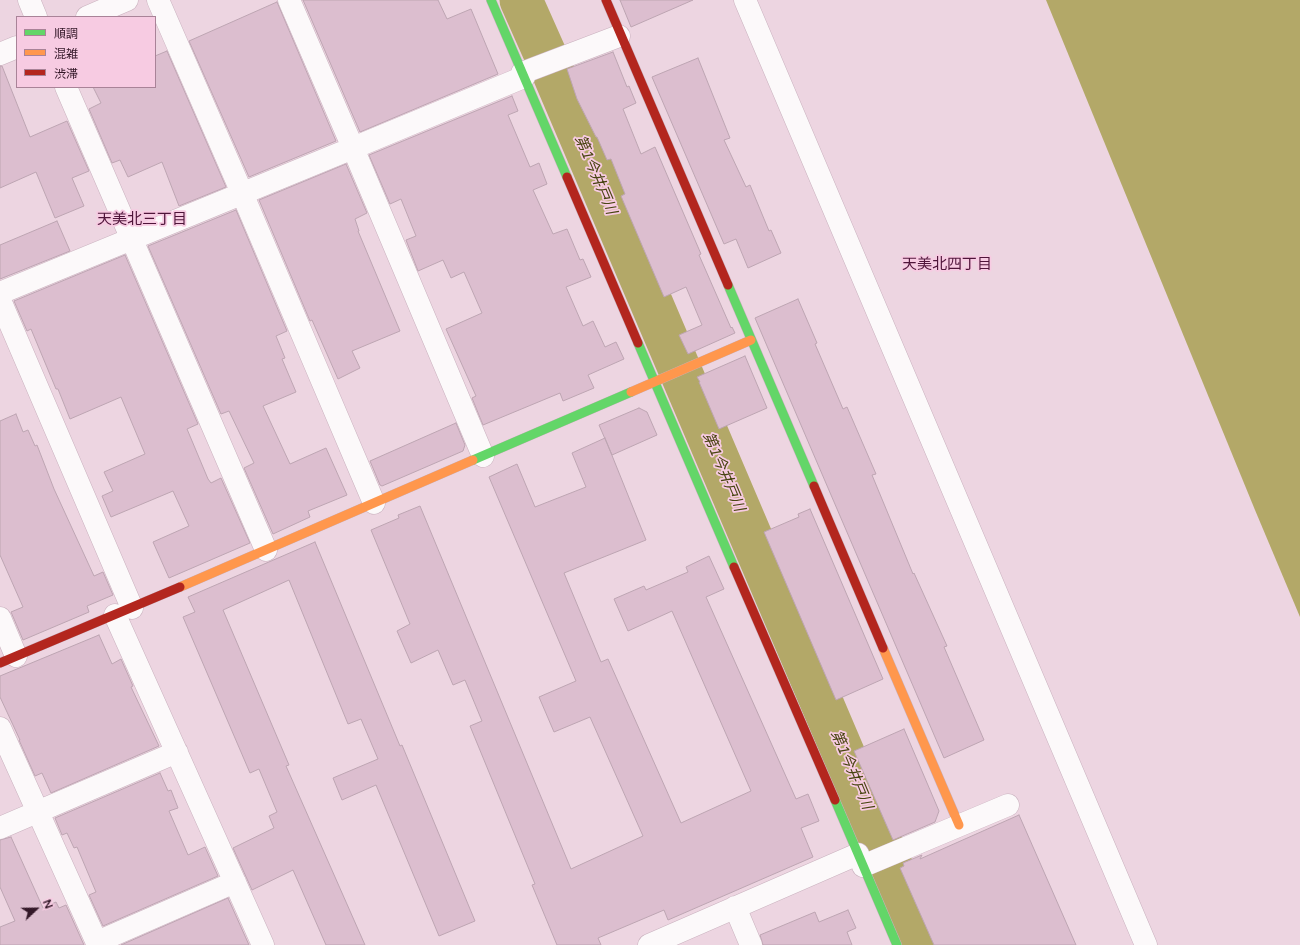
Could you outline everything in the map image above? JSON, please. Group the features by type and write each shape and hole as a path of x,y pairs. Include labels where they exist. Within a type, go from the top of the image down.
{"street":[{"path":"29,0 36,16"},
{"path":"89,16 127,0"},
{"path":"158,0 374,503"},
{"path":"289,0 483,456"},
{"path":"491,0 657,381 897,945"},
{"path":"606,0 620,36 958,826"},
{"path":"745,0 1146,945"},
{"path":"0,292 353,148 524,74 620,36"},
{"path":"0,54 16,47"},
{"path":"66,88 266,550"},
{"path":"0,300 124,611 177,752 264,945"},
{"path":"0,618 8,659 124,611 750,341"},
{"path":"0,728 98,943 235,882"},
{"path":"0,828 177,752"},
{"path":"649,945 735,907 958,826 1008,805"},
{"path":"735,907 751,945"}],"shaded area":[{"path":"1046,0 1300,0 1300,617 1255,510"}],"building":[{"path":"303,0 438,0 447,19 471,9 498,74 360,132"},
{"path":"620,0 693,0 631,27"},
{"path":"277,2 336,141 249,177 189,41"},
{"path":"167,51 226,187 179,206 162,162 128,177 120,160 112,163 89,109 101,103 94,88 156,88 156,56"},
{"path":"613,52 627,87 629,86 636,103 623,109 641,154 655,147 701,254 699,255 731,328 732,327 735,333 688,354 679,335 702,325 686,287 664,297 621,196 625,194 611,159 607,160 577,99 567,69"},
{"path":"698,58 730,138 724,140 746,187 750,185 769,231 771,230 781,253 748,268 736,239 724,244 652,77"},
{"path":"0,66 2,66 30,137 67,121 89,171 72,178 84,206 55,218 36,172 0,188"},
{"path":"512,96 518,111 508,115 530,167 539,163 547,184 533,190 553,234 567,229 580,260 583,259 591,277 566,287 583,326 593,321 605,347 616,342 624,359 588,375 594,388 563,401 560,393 483,425 472,398 476,396 446,329 482,313 464,272 451,278 443,260 418,271 406,240 416,236 401,199 390,204 369,155"},
{"path":"346,164 367,213 355,219 358,231 400,331 352,351 360,368 338,379 312,320 310,321 259,200"},
{"path":"236,210 287,331 276,336 285,358 282,359 296,392 263,406 290,464 326,448 347,495 308,511 310,517 273,534 244,468 254,463 229,411 221,414 148,246"},
{"path":"57,221 70,251 0,279 0,245"},
{"path":"125,255 198,424 187,429 208,479 211,483 221,478 250,543 169,578 153,542 189,526 173,491 111,517 102,496 113,491 104,472 145,454 121,397 70,419 31,329 27,331 14,301"},
{"path":"798,299 817,343 815,344 843,409 847,407 876,474 872,475 913,574 914,573 947,646 944,647 984,740 944,758 755,318"},
{"path":"745,356 767,408 719,429 697,377"},
{"path":"639,408 647,412 657,435 612,455 599,425"},
{"path":"16,414 23,432 28,430 35,446 37,445 54,489 94,576 103,572 113,595 87,606 89,612 23,640 11,612 23,607 0,555 0,421"},
{"path":"456,423 465,445 463,451 382,486 380,485 370,461"},
{"path":"605,438 646,540 564,573 601,662 608,659 681,823 751,791 672,611 628,631 614,599 644,586 646,590 688,572 686,567 709,556 724,589 706,597 796,799 808,794 819,821 801,828 813,857 668,920 664,910 598,938 601,945 557,945 532,885 535,884 470,726 482,721 465,680 453,685 438,650 411,663 397,631 410,624 371,530 399,518 398,515 420,506 571,869 643,836 590,717 554,732 539,697 576,681 489,477 517,464 535,507 586,487 572,453"},
{"path":"810,509 883,679 836,700 764,532 799,517 798,514"},
{"path":"315,542 475,921 439,936 376,785 342,800 333,778 378,759 361,719 348,724 289,580 223,610 289,765 286,766 365,945 326,945 293,870 252,890 233,848 274,828 269,816 277,812 259,769 250,773 183,617 195,612 188,597"},
{"path":"99,635 112,664 121,659 133,686 131,687 159,746 51,793 42,773 35,776 0,697 0,676"},
{"path":"904,729 939,811 935,822 893,840 854,751"},
{"path":"160,773 168,791 171,790 178,808 169,811 188,855 205,847 218,876 103,926 89,895 96,892 77,847 74,848 67,833 62,835 55,818"},
{"path":"1019,815 1076,945 934,945 900,868 904,866 903,863 922,855 920,859"},
{"path":"11,837 43,908 56,902 59,908 66,905 84,945 0,945 0,927 15,921 0,887 0,840"},
{"path":"228,898 249,945 121,945"},
{"path":"848,910 856,928 847,932 852,945 763,945 760,935 815,912 819,922"}],"waterway":[{"name":"第1今井戸川","path":"521,0 925,945"}],"traffic: fast":[{"path":"491,0 567,177"},
{"path":"728,285 814,486"},
{"path":"638,343 734,567"},
{"path":"473,460 631,392"},
{"path":"835,800 897,945"}],"traffic: slow":[{"path":"631,392 751,340"},
{"path":"180,587 473,460"},
{"path":"883,648 959,825"}],"traffic: jam":[{"path":"606,0 728,285"},
{"path":"567,177 638,343"},
{"path":"814,486 883,648"},
{"path":"734,567 835,800"},
{"path":"0,663 180,587"}],"district":[{"name":"天美北三丁目","path":"142,220"},
{"name":"天美北四丁目","path":"947,265"}]}
